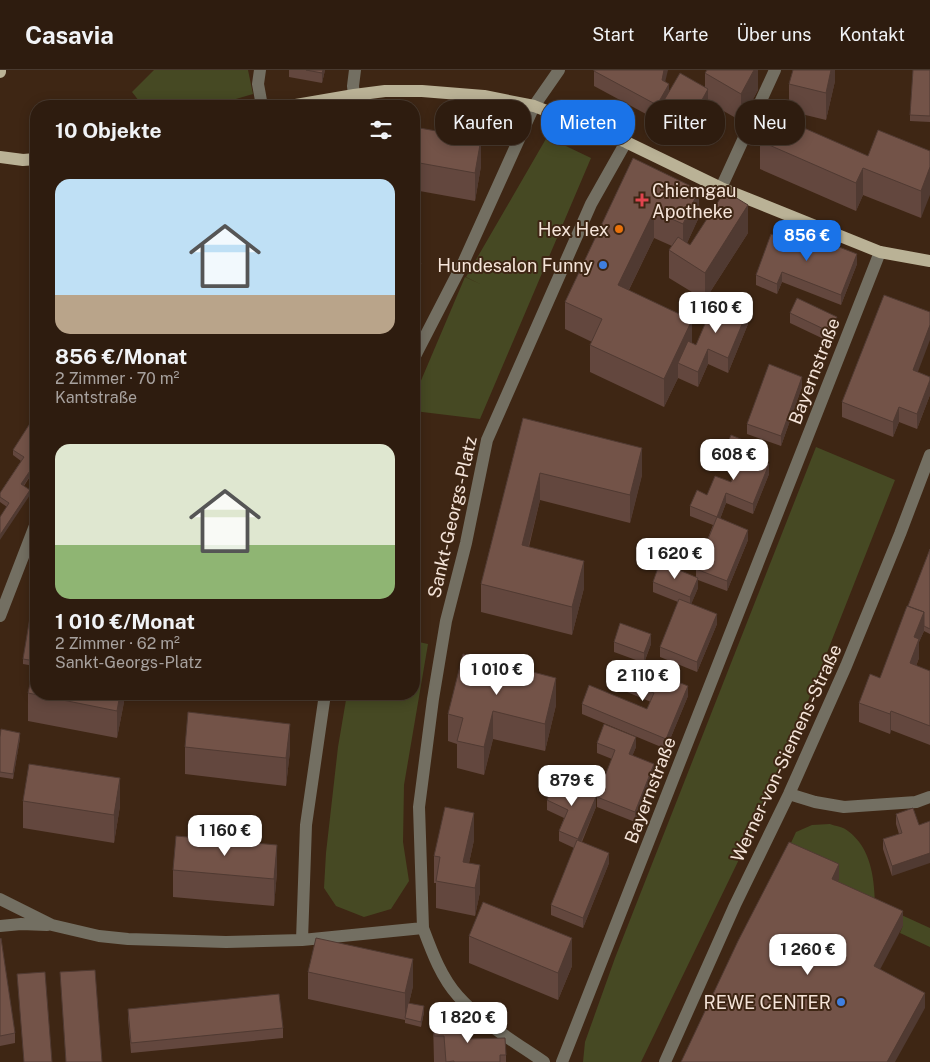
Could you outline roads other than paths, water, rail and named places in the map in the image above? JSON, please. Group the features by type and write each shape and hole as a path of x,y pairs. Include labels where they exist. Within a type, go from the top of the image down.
{"main road":[{"path":"322,100 354,94 394,91 452,92 484,96 541,109"},
{"path":"632,145 721,188 880,252 930,261"},
{"path":"0,157 30,159"}],"street":[{"path":"260,70 258,84 261,100"},
{"path":"354,94 355,70"},
{"path":"420,346 464,261 534,106 559,70"},
{"path":"721,188 775,70"},
{"name":"Sankt-Georgs-Platz","path":"544,1062 482,1019 458,996 433,956 423,928 419,807 433,699 446,621 466,543 486,440 591,204 624,145"},
{"name":"Bayernstraße","path":"562,1062 880,252"},
{"name":"Werner-von-Siemens-Straße","path":"665,1062 735,905 789,794 858,638 930,455"},
{"path":"0,616 30,538"},
{"path":"302,940 306,826 324,700"},
{"path":"789,794 815,802 844,807 916,802 930,797"},
{"path":"0,899 52,925"},
{"path":"0,926 20,924 52,925 99,936 128,939 226,942 302,940 423,928"}],"place":[{"name":"Chiemgau Apotheke","path":"642,200"},
{"name":"Hex Hex","path":"619,229"},
{"name":"Hundesalon Funny","path":"603,265"},
{"name":"REWE CENTER","path":"841,1002"}]}
